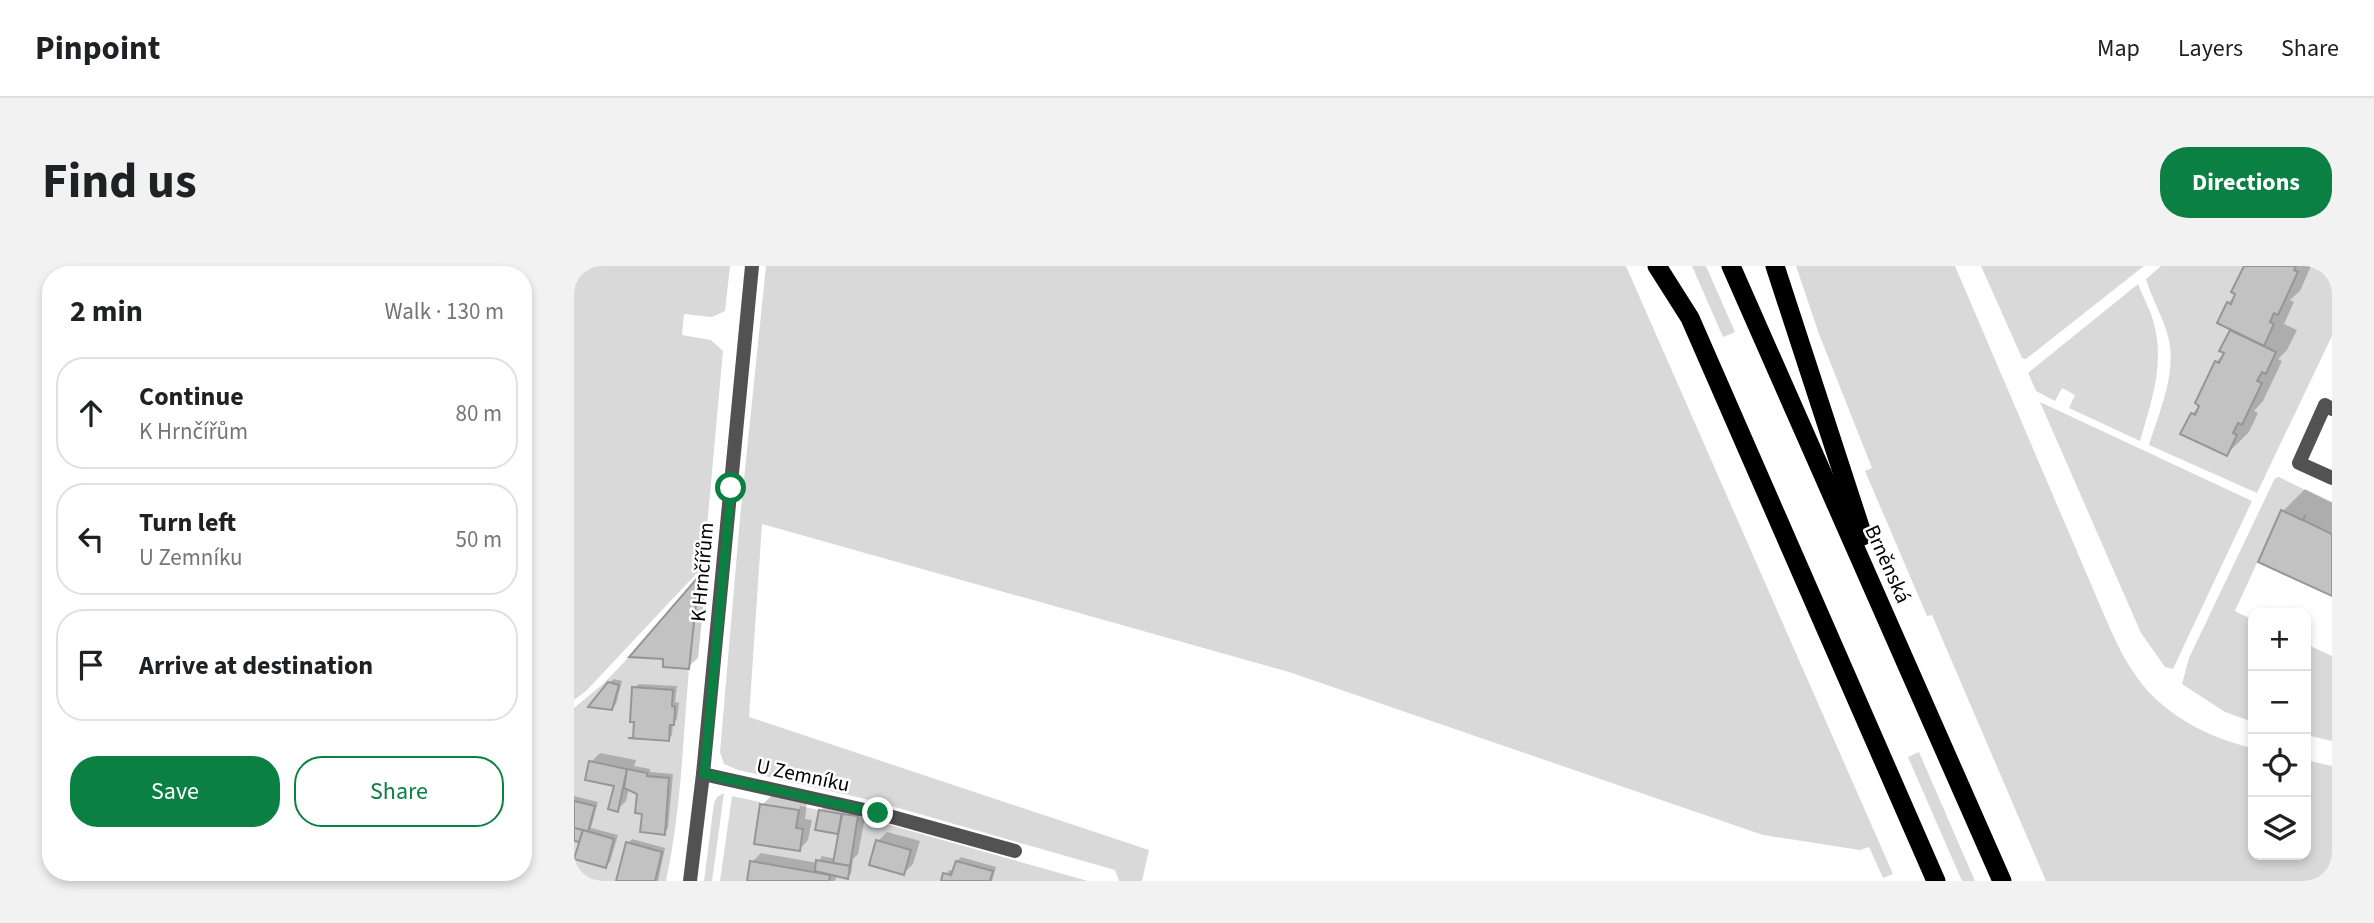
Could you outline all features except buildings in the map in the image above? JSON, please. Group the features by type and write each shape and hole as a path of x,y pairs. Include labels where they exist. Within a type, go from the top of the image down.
{"highway":[{"path":"1657,266 1690,318"},
{"path":"1667,266 1936,881"},
{"name":"Brněnská","path":"1731,266 2002,881"},
{"path":"1775,266 1895,634"}],"street":[{"name":"K Hrnčířům","path":"690,881 704,774 752,266"},
{"path":"2332,408 2325,405 2299,463 2332,478"},
{"name":"U Zemníku","path":"704,774 878,813 1016,851"}],"shaded area":[{"path":"574,266 730,266 725,311 712,317 684,314 682,335 711,340 723,351 703,571 696,574 586,691 574,700"},
{"path":"766,266 1626,266 1893,874 1883,878 1869,847 1860,850 1763,835 1289,672 762,524 749,717 1149,850 1142,881 1119,881 1115,870 874,801 738,770 724,764 720,752 740,518"},
{"path":"1692,266 1706,266 1735,332 1723,337"},
{"path":"1796,266 1955,266 2105,617 2128,664 2143,685 2170,711 2218,738 2248,747 2248,860 2311,860 2311,761 2332,766 2332,881 2046,881 1932,615 1927,616 1865,471 1872,468 1819,334"},
{"path":"1981,266 2144,266 2026,359 2022,358"},
{"path":"2161,266 2244,266 2231,292 2235,294 2231,304 2227,302 2217,323 2230,330 2220,351 2224,353 2219,363 2215,361 2195,403 2199,406 2195,415 2190,413 2181,434 2227,456 2237,435 2233,433 2238,423 2242,425 2261,383 2257,381 2276,352 2264,346 2274,325 2270,322 2274,313 2278,314 2298,273 2294,270 2296,266 2332,266 2332,336 2257,493 2149,445 2165,394 2171,353 2167,332 2146,279"},
{"path":"2138,284 2153,319 2158,354 2155,383 2140,441 2069,408 2075,395 2062,388 2055,401 2036,391 2028,373"},
{"path":"2040,402 2252,501 2173,669 2165,667 2141,633"},
{"path":"2279,477 2332,503 2332,534 2303,520 2305,515 2302,520 2281,510 2235,611 2248,618 2248,720 2225,712 2182,684 2189,658 2275,478"},
{"path":"2311,646 2332,656 2332,741 2311,736"},
{"path":"629,657 663,659 663,667 689,669 678,802 666,881 655,881 662,852 626,842 616,881 574,881 574,841 579,842 575,859 606,868 614,839 588,832 594,806 574,801 574,708 603,684","holes":["608,683 618,685 612,710 588,707","633,687 673,690 674,725 670,725 668,741 628,738 633,738 634,722 630,722","589,761 647,773 647,776 669,778 664,834 640,832 642,814 635,813 637,794 624,788 618,812 608,809 614,786"]},
{"path":"1919,752 1975,881 1962,881 1908,757"},
{"path":"724,793 712,881 704,881 714,803 717,797"},
{"path":"732,796 760,802 754,844 799,851 803,830 796,828 800,806 819,810 815,830 838,834 833,863 817,860 815,870 847,879 858,816 1088,881 990,881 992,871 956,861 951,875 943,873 941,881 829,881 750,862 747,881 720,881","holes":["877,841 911,850 904,875 869,865"]}],"route":[{"path":"731,488 704,774 878,813"}]}
